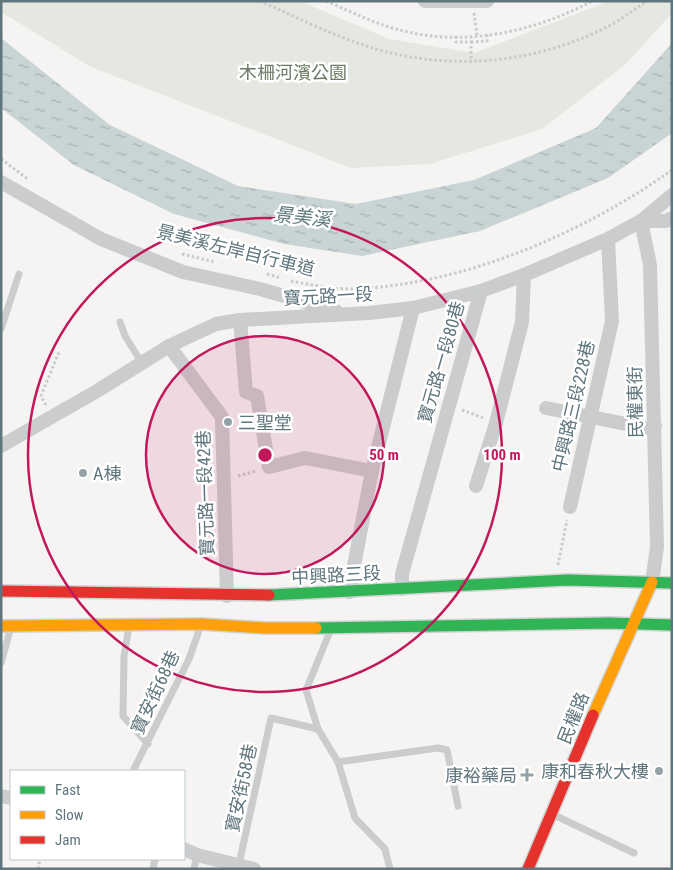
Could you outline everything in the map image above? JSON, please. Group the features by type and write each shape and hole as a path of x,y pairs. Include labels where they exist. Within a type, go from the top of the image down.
{"street":[{"path":"425,1 480,2"},
{"path":"1,182 101,239 183,272 260,289 348,314"},
{"path":"641,221 672,195"},
{"name":"寶元路一段","path":"1,446 169,346 216,324 240,320 348,314 412,308 481,291 524,275 608,239 641,221 666,221 672,218"},
{"name":"民權東街","path":"641,221 650,265 655,426 657,546 652,582"},
{"name":"中興路三段228巷","path":"570,507 612,321 608,239"},
{"path":"476,486 496,423 522,322 524,275"},
{"name":"寶元路一段80巷","path":"402,589 402,574 481,291"},
{"path":"348,592 372,471 412,308"},
{"path":"240,320 246,392 257,396 269,467 306,458 372,471"},
{"name":"寶元路一段42巷","path":"169,346 222,417 227,596"},
{"path":"546,408 646,428 655,426"},
{"name":"中興路三段","path":"1,591 227,596 348,592 555,580 672,583"},
{"name":"民權路","path":"528,869 615,663 652,582"},
{"path":"6,626 201,624 265,628 634,623 672,625"},
{"path":"185,850 196,862 254,869"}],"lane":[{"path":"1,329 20,274"},
{"path":"120,322 125,336 142,363"},
{"name":"寶安街68巷","path":"133,770 148,744 189,659 201,624"},
{"path":"129,625 124,656 123,716 148,744"},
{"path":"1,663 6,626"},
{"path":"332,627 306,690 318,729 338,762 355,818 385,849 390,869"},
{"name":"寶安街58巷","path":"239,866 271,718 318,729"},
{"path":"338,762 438,748 447,750 458,806"},
{"path":"552,814 634,853"}],"path":[{"path":"260,1 341,36 390,53 428,59 471,62 510,59 552,50 609,26 647,1"},
{"path":"326,1 370,20 405,32 438,36 508,32 542,24 592,1"},
{"path":"477,35 480,2"},
{"path":"456,36 456,42 487,41 487,34"},
{"path":"471,42 471,62"},
{"path":"1,159 37,185"},
{"name":"景美溪左岸自行車道","path":"257,272 284,280 350,289 409,284 457,273 525,249 588,222 637,195 672,170"},
{"name":"景美溪左岸自行車道","path":"176,253 219,263"},
{"path":"53,416 41,396 59,352"},
{"path":"448,405 496,423"},
{"path":"224,481 269,467"},
{"path":"555,580 570,507"}],"green space":[{"name":"木柵河濱公園","path":"1,1 300,1 389,39 474,53 609,1 672,1 672,13 626,64 542,129 430,164 351,168 91,67 1,12"}],"water":[{"name":"景美溪","path":"1,38 110,125 238,186 356,204 474,180 596,128 672,43 672,133 608,178 480,231 362,256 284,244 174,214 74,165 1,108"}],"traffic: fast":[{"path":"269,595 568,580 672,583"},
{"path":"316,628 609,623 672,625"}],"traffic: slow":[{"path":"593,715 652,582"},
{"path":"1,626 201,624 265,628 316,628"}],"traffic: jam":[{"path":"1,591 269,595"},
{"path":"528,869 593,715"}],"place":[{"name":"三聖堂","path":"228,422"},
{"name":"A棟","path":"83,473"},
{"name":"康和春秋大樓","path":"659,771"},
{"name":"康裕藥局","path":"527,775"}]}
